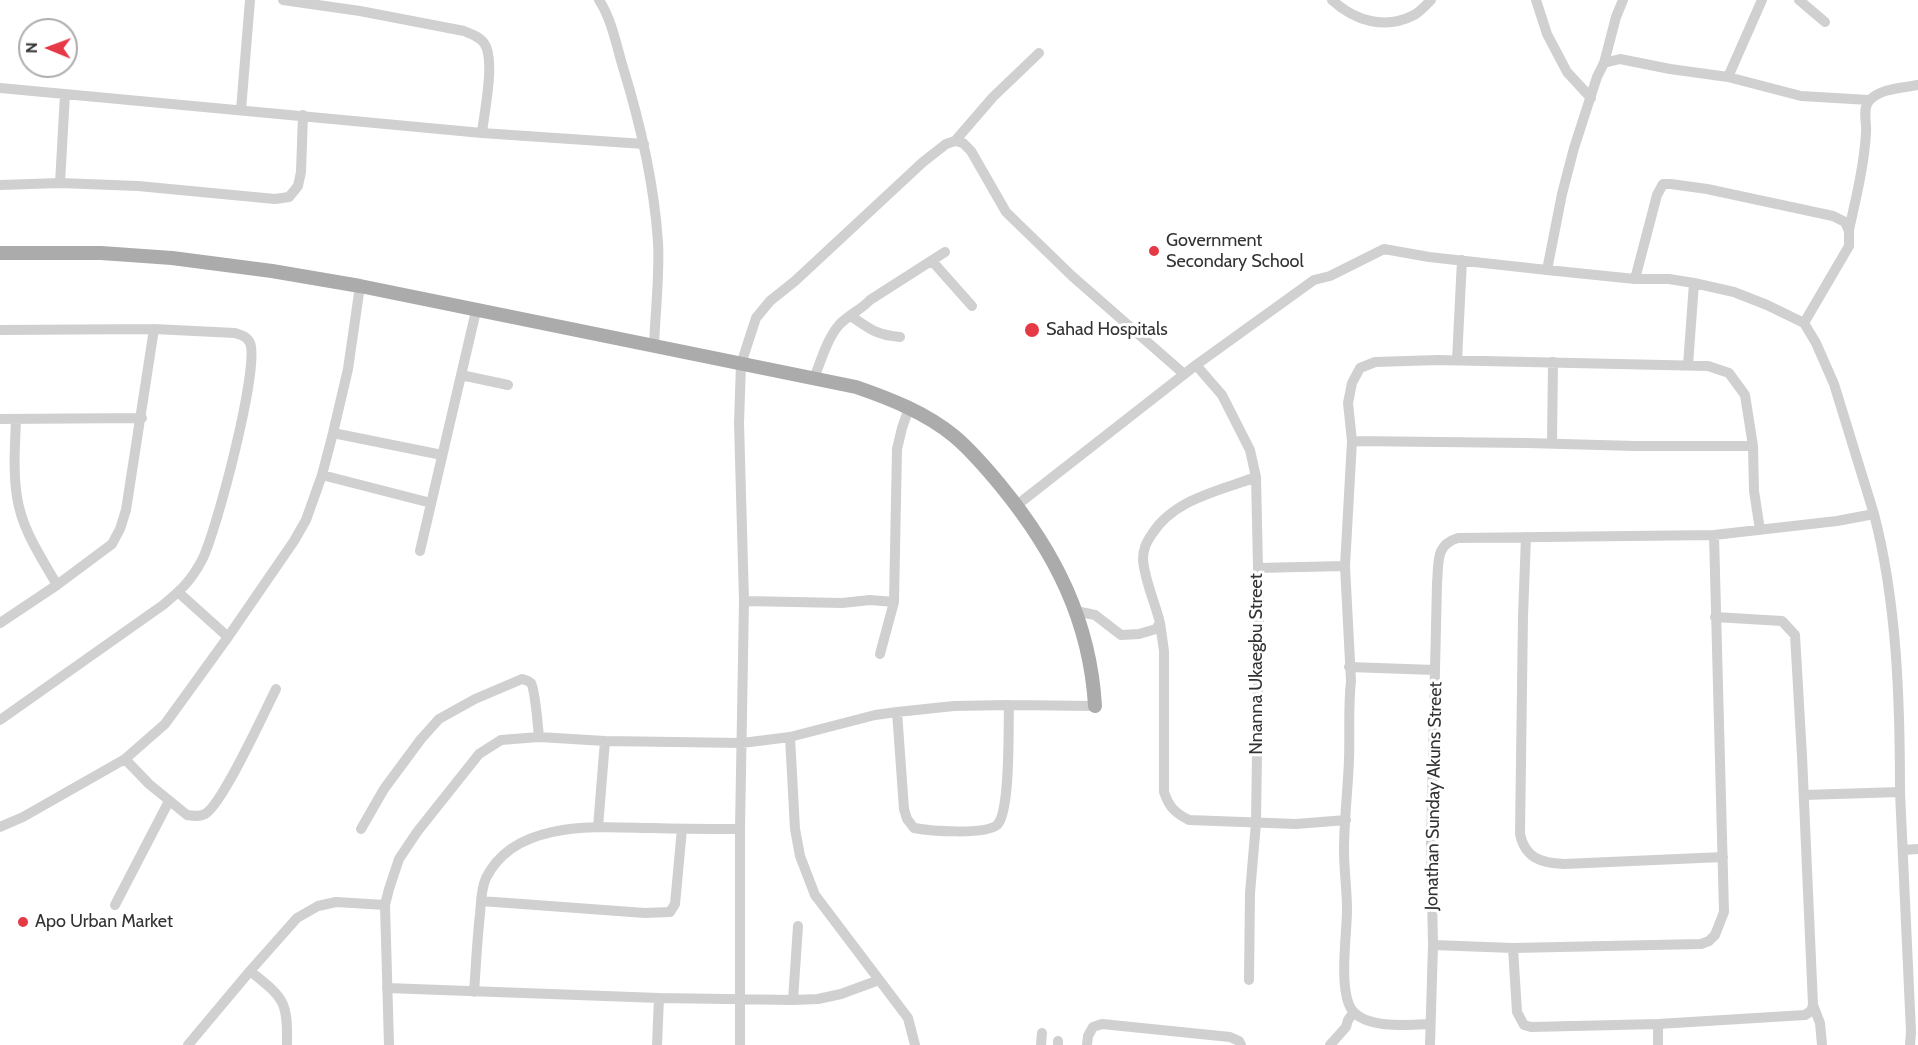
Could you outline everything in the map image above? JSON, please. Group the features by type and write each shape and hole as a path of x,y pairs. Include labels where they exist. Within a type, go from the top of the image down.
{"main road":[{"path":"0,253 101,253 172,258 360,286 814,378 856,387 891,399 954,436 983,463 1017,505 1049,554 1076,611 1093,675 1095,706"}],"street":[{"path":"241,110 250,0"},
{"path":"283,0 361,6 477,36 485,44 490,64 482,133"},
{"path":"599,0 605,9 625,71 644,144 653,197 658,245 654,347"},
{"path":"1332,0 1345,12 1376,23 1397,22 1415,14 1431,0"},
{"path":"1536,0 1547,34 1567,72 1591,98"},
{"path":"1547,270 1571,160 1623,0"},
{"path":"1728,77 1762,0"},
{"path":"1799,0 1825,22"},
{"path":"740,1045 740,829 744,601 739,423 741,364 756,318 763,308 923,162 946,144 955,141 993,97 1039,53"},
{"path":"1604,63 1620,59 1728,77 1801,96 1869,100 1883,92 1918,85"},
{"path":"0,88 482,133 644,144"},
{"path":"60,183 65,94"},
{"path":"1804,322 1849,246 1849,231 1864,164 1865,110 1869,100"},
{"path":"0,185 60,183 138,186 275,199 289,197 298,186 302,172 303,115"},
{"path":"955,141 963,143 971,151 1006,212 1072,276 1184,374"},
{"path":"1635,279 1657,195 1663,184 1707,189 1833,216 1845,222 1849,231"},
{"path":"1017,505 1196,364 1314,280 1330,276 1384,249 1547,270 1694,283 1734,292 1804,322 1834,384 1874,514 1888,582 1898,710 1910,1045"},
{"path":"814,378 839,324 862,309 870,300 945,252"},
{"path":"1457,360 1462,260"},
{"path":"932,261 972,306"},
{"path":"1688,365 1694,283"},
{"path":"0,827 125,759 165,724 294,541 306,520 333,434 348,369 360,286"},
{"path":"420,551 476,311"},
{"path":"851,316 880,335 900,337"},
{"path":"0,623 57,585 112,544 120,530 126,510 142,418 154,329"},
{"path":"0,330 154,329 235,333 244,336 249,341 252,354 248,393 215,528 203,559 187,585 163,605 0,720"},
{"path":"1430,1024 1377,1023 1360,1018 1351,1008 1346,991 1344,963 1347,912 1344,849 1350,737 1350,681 1345,566 1352,441 1348,403 1352,383 1360,368 1375,362 1457,360 1708,366 1729,374 1745,395 1753,446 1754,491 1760,531"},
{"path":"1551,443 1552,362"},
{"name":"Nnanna Ukaegbu Street","path":"1196,364 1222,395 1250,450 1256,477 1258,567 1256,823 1250,893 1249,980"},
{"path":"461,375 508,385"},
{"path":"880,654 894,602 897,449 909,408"},
{"path":"0,419 142,418"},
{"path":"16,419 16,497 30,540 57,585"},
{"path":"333,434 442,455"},
{"path":"1352,441 1753,446"},
{"path":"322,475 431,503"},
{"path":"1256,477 1188,502 1168,515 1144,546 1143,560 1149,592 1160,624 1164,651 1164,792 1168,805 1177,814 1189,820 1296,824 1346,820"},
{"path":"1723,857 1548,864 1538,860 1527,851 1522,843 1520,834 1522,628 1526,537 1714,535 1837,521 1874,514"},
{"path":"1433,945 1513,948 1701,944 1709,941 1714,935 1724,912 1714,535"},
{"name":"Jonathan Sunday Akuns Street","path":"1430,1045 1433,945 1431,844 1439,558 1442,547 1447,541 1458,538 1526,537"},
{"path":"1258,567 1345,566"},
{"path":"178,592 228,637"},
{"path":"744,601 842,603 870,600 894,602"},
{"path":"1076,611 1095,615 1121,635 1139,634 1156,629 1160,624"},
{"path":"1715,617 1782,621 1795,635 1813,1005 1820,1023 1822,1045"},
{"path":"1349,667 1435,670"},
{"path":"361,829 384,789 420,739 439,719 475,699 522,679 530,682 539,737"},
{"path":"125,759 148,784 187,815 195,817 206,814 224,791 276,689"},
{"path":"897,712 904,809 907,819 914,828 930,831 990,829 1001,820 1006,801 1009,705"},
{"path":"390,1045 385,905 399,859 417,832 479,754 501,740 539,737 605,741 742,743 790,737 875,715 954,706 1095,706"},
{"path":"790,737 795,829 800,856 815,895 908,1018 915,1045"},
{"path":"598,827 605,741"},
{"path":"1804,795 1900,792"},
{"path":"115,905 169,801"},
{"path":"474,992 481,901 485,880 506,853 525,841 545,834 576,828 740,829"},
{"path":"481,901 645,913 670,912 675,904 682,829"},
{"path":"1903,849 1918,849"},
{"path":"188,1045 249,971 297,918 318,906 336,902 385,905"},
{"path":"793,1000 798,926"},
{"path":"1513,948 1517,1012 1519,1019 1531,1027 1658,1024 1805,1016 1811,1011 1813,1005"},
{"path":"249,971 279,995 288,1023 287,1045"},
{"path":"387,988 659,998 793,1000 818,999 841,994 879,980"},
{"path":"657,1045 659,998"},
{"path":"1330,1045 1346,1027 1354,1012"},
{"path":"1087,1045 1088,1036 1093,1028 1102,1024 1230,1037 1239,1041 1241,1045"},
{"path":"1658,1024 1658,1045"},
{"path":"1041,1045 1042,1033"}],"place":[{"name":"Government Secondary School","path":"1154,251"},
{"name":"Sahad Hospitals","path":"1032,330"},
{"name":"Apo Urban Market","path":"23,922"}]}
